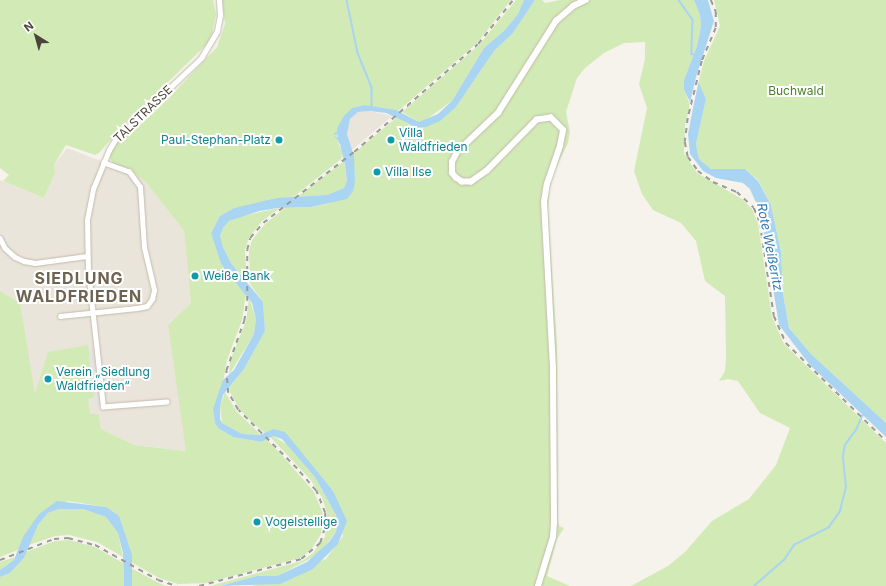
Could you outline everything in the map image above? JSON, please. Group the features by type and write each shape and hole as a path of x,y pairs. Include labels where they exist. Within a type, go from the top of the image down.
{"street":[{"name":"TALSTRASSE","path":"167,402 103,407 87,256 87,220 94,189 104,162 115,140 204,54 216,31 220,15 218,0"},
{"path":"538,586 553,538 554,522 553,368 544,202 547,184 560,146 563,130 551,118 537,120 487,172 470,182 462,182 456,178 452,173 452,162 457,152 498,113 556,21 573,6 586,0"},
{"path":"60,316 92,314 147,306 154,290 144,247 140,186 130,172 104,162"},
{"path":"0,238 5,248 15,257 24,261 35,263 87,256"}],"shaded area":[{"path":"370,111 392,116 352,150 347,134 350,119 358,112"},
{"name":"SIEDLUNG WALDFRIEDEN","path":"67,148 101,161 127,168 145,181 184,231 191,303 168,325 187,451 134,445 101,429 30,415 20,303 0,291 0,180 44,198 55,173 54,165"},
{"path":"93,348 101,405 95,406 89,349"}],"green space":[{"path":"0,0 213,0 216,14 212,34 207,44 119,130 99,153 95,155 66,145 54,165 55,173 44,198 3,181 9,175 0,168"},
{"path":"222,0 511,0 477,43 398,111 365,105 352,108 337,128 338,138 335,135 343,154 341,159 292,198 234,208 220,216 211,233 221,264 246,294 242,320 227,360 222,388 213,409 215,423 218,428 233,437 261,442 266,439 280,453 314,492 323,514 321,534 311,550 300,558 206,583 178,584 159,578 131,562 132,555 106,507 68,501 39,514 18,550 0,557 0,291 20,303 35,394 48,352 88,345 94,397 88,399 90,414 98,414 101,429 134,445 186,451 168,325 191,303 184,231 145,181 127,168 113,164 108,155 120,139 131,130 134,131 168,99 217,47 225,24"},
{"path":"516,0 524,0 518,14 505,30 484,48 452,101 424,121 419,122 402,112 479,45"},
{"path":"535,0 542,0 545,3 560,0 694,0 700,15 701,26 697,46 684,80 684,90 690,105 685,126 684,153 697,173 742,199 752,209 758,224 772,317 784,344 886,443 886,586 631,586 668,566 685,552 712,521 749,499 776,465 790,428 760,413 738,381 728,379 719,381 725,371 726,357 725,296 705,281 696,241 681,223 653,210 642,194 634,171 647,108 639,84 645,59 645,42 624,43 604,53 585,68 577,78 566,112 570,132 568,143 553,174 549,191 548,212 557,347 558,520 559,526 564,528 557,539 547,576 570,586 252,586 326,559 343,536 333,491 273,429 265,433 252,422 239,409 230,392 229,388 244,369 265,331 263,302 250,284 249,251 252,240 265,224 285,208 311,207 330,203 355,182 353,154 396,118 416,127 456,107 494,51 513,33"},
{"name":"Buchwald","path":"714,0 886,0 886,423 811,354 789,328 783,294 781,252 771,205 758,180 745,169 711,169 699,159 696,144 706,99 698,84 704,61 720,26"},
{"path":"344,161 347,181 344,188 327,195 297,197"},
{"path":"280,208 262,221 249,238 245,250 247,281 231,263 223,247 220,236 223,228 229,221 241,216"},
{"path":"249,298 256,319 254,334 229,375 230,361 246,321"},
{"path":"225,392 237,412 261,435 242,434 222,423 220,406"},
{"path":"273,436 288,445 315,477 336,515 336,532 319,554 277,576 257,576 220,586 210,586 302,561 313,553 325,537 327,513 322,497 310,479 270,437"},
{"path":"59,509 83,509 106,517 118,533 123,557 97,542 69,535 55,536 29,545 38,525 48,513"},
{"path":"69,540 95,547 123,563 124,586 0,586 0,577 10,573 24,558 26,552 55,541"},
{"path":"15,557 14,560 0,570 0,562"},
{"path":"131,568 157,582 166,586 132,586"}],"water":[{"path":"524,0 535,0 513,33 494,51 456,107 440,121 426,127 416,127 386,113 370,111 358,112 350,119 347,134 354,156 355,182 353,191 347,199 311,207 278,208 259,211 229,221 223,228 220,236 223,247 231,263 263,302 265,331 244,369 223,395 220,406 220,419 222,423 242,434 260,435 273,429 285,432 333,491 347,521 338,544 313,569 280,584 220,586 257,576 277,576 307,562 329,542 336,532 337,523 336,515 315,477 282,439 273,436 261,442 233,437 218,428 215,423 213,409 223,380 234,370 254,334 256,319 252,303 221,264 211,233 220,216 234,208 277,198 327,195 344,188 347,181 345,165 340,144 334,135 338,138 337,128 344,116 352,108 365,105 396,110 419,122 438,114 452,101 484,48 505,30 518,14"},
{"name":"Rote Weißeritz","path":"694,0 708,0 714,21 696,77 706,99 696,144 699,159 711,169 745,169 758,181 771,205 781,252 783,294 789,328 811,354 886,423 886,437 810,365 779,325 761,214 750,189 743,183 716,178 703,171 690,154 688,134 693,108 684,90 684,80 697,46 701,26 700,15"},
{"path":"57,501 106,507 119,516 132,555 132,586 124,586 123,553 118,533 106,517 83,509 59,509 48,513 38,525 24,558 10,573 0,577 0,570 14,560 23,537 39,514"}],"pier":[{"path":"696,77 699,80 693,108 689,107"}],"waterway":[{"path":"347,0 358,53 372,88 372,106"},
{"path":"679,0 693,20 692,54 696,55"},
{"path":"335,134 339,132"},
{"path":"754,586 784,560 794,545 829,527 840,511 846,487 843,456 845,445 856,430 863,414"}],"railway":[{"path":"199,586 301,559 320,543 325,527 325,513 316,491 297,469 238,410 228,393 226,371 244,321 247,301 247,250 250,238 263,223 354,152 478,44 513,0"},
{"path":"711,0 716,12 716,28 702,61 688,118 685,142 688,157 698,171 713,182 737,192 754,208 760,223 774,316 786,343 886,441"},
{"path":"0,560 54,539 68,538 95,545 158,580 177,586"}],"place":[{"name":"Paul-Stephan-Platz","path":"279,140"},
{"name":"Villa Waldfrieden","path":"391,140"},
{"name":"Villa Ilse","path":"377,172"},
{"name":"Weiße Bank","path":"195,276"},
{"name":"Verein „Siedlung Waldfrieden“","path":"48,379"},
{"name":"Vogelstellige","path":"257,522"}],"district":[{"name":"SIEDLUNG WALDFRIEDEN","path":"79,287"}]}
